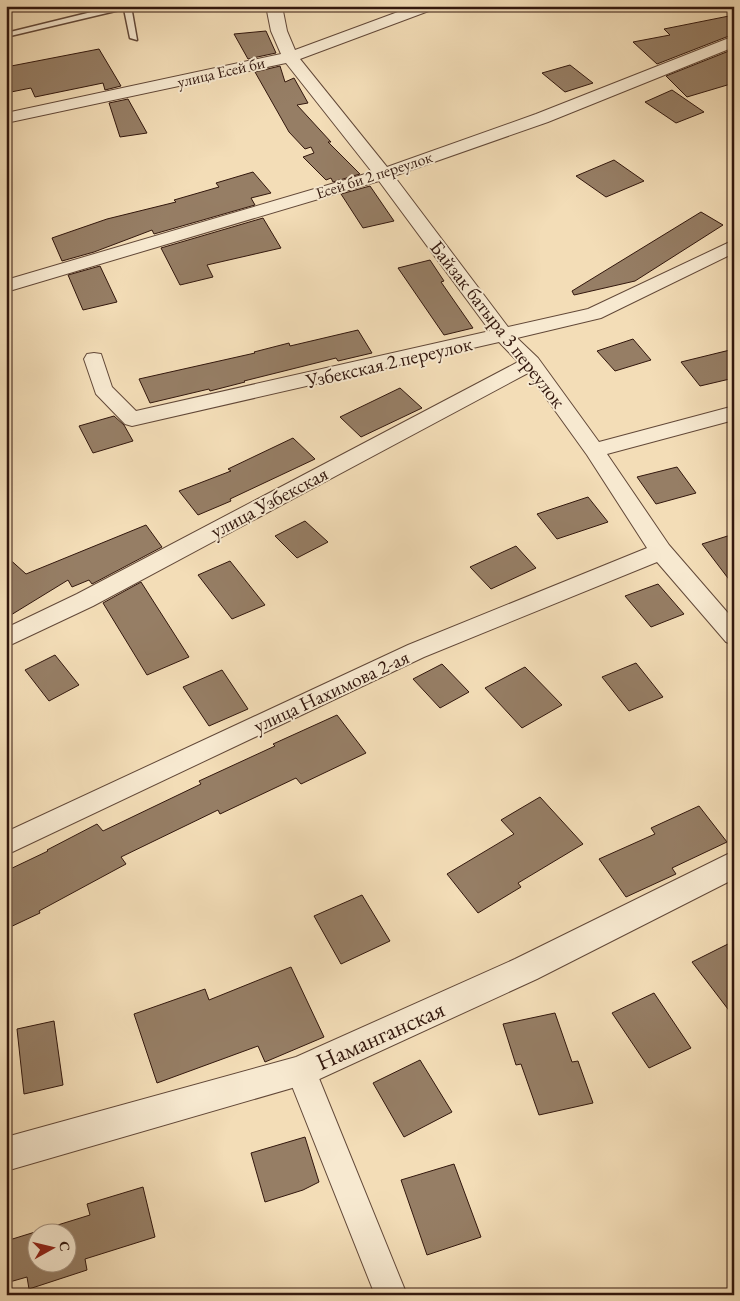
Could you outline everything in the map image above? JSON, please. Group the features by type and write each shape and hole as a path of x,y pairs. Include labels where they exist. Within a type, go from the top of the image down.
{"street":[{"name":"Байзак батыра 3 переулок","path":"274,6 279,31 290,57 383,174 504,336 531,363 594,450 661,550 734,636"},
{"name":"улица Есей би","path":"6,118 290,57 430,6"},
{"name":"Есей би 2 переулок","path":"6,286 383,174 542,118 734,41"},
{"name":"Узбекская 2 переулок","path":"94,359 103,388 132,419 504,336 594,314 734,246"},
{"name":"улица Узбекская","path":"6,638 85,600 531,363"},
{"path":"594,450 734,413"},
{"name":"улица Нахимова 2-ая","path":"6,844 416,651 661,550"},
{"name":"Наманганская","path":"6,1154 301,1071 526,969 734,864"},
{"path":"301,1071 391,1295"}],"lane":[{"path":"6,35 126,6 134,38"}],"building":[{"path":"734,15 734,34 657,64 633,42 670,35 664,29"},
{"path":"266,31 276,53 248,59 234,34"},
{"path":"99,49 121,86 105,90 103,83 35,97 31,88 6,93 6,67"},
{"path":"734,49 734,83 687,97 666,76"},
{"path":"570,65 593,83 565,92 542,73"},
{"path":"280,66 285,82 294,78 308,103 297,105 331,142 328,142 360,174 333,182 331,178 326,180 303,157 314,153 311,147 305,149 289,132 255,72"},
{"path":"672,90 704,112 676,123 645,102"},
{"path":"128,99 147,133 120,137 109,103"},
{"path":"614,160 644,181 606,197 576,176"},
{"path":"253,172 271,193 251,198 255,205 154,234 152,230 94,252 62,261 52,238 107,219 176,202 174,200 219,187 216,183"},
{"path":"370,186 394,221 363,228 341,194"},
{"path":"701,212 723,225 635,281 574,295 572,291"},
{"path":"263,218 281,248 207,265 213,277 180,285 161,248"},
{"path":"430,260 444,281 441,282 473,328 444,335 398,268"},
{"path":"100,266 117,302 83,310 68,275"},
{"path":"358,330 372,353 338,361 336,358 210,391 209,389 150,403 139,379 255,353 289,343 290,346"},
{"path":"633,339 651,360 615,371 597,351"},
{"path":"734,349 734,378 700,386 681,362"},
{"path":"400,388 422,408 361,437 340,417"},
{"path":"114,416 124,425 133,441 93,453 79,426"},
{"path":"293,438 315,459 230,499 231,501 198,515 179,491 231,471 228,469"},
{"path":"677,467 696,493 656,504 637,477"},
{"path":"588,497 608,522 557,539 537,514"},
{"path":"305,521 328,542 297,558 275,536"},
{"path":"146,525 162,547 92,584 89,580 72,587 68,580 6,618 6,556 26,574"},
{"path":"734,534 734,586 702,544"},
{"path":"516,546 536,568 491,589 470,567"},
{"path":"230,561 265,605 232,619 198,575"},
{"path":"141,582 189,657 147,675 103,603"},
{"path":"658,584 684,614 651,627 625,596"},
{"path":"55,655 79,685 49,701 25,670"},
{"path":"636,663 663,697 629,711 602,677"},
{"path":"442,664 469,692 440,708 413,679"},
{"path":"525,667 562,705 522,728 485,688"},
{"path":"222,670 248,709 209,726 183,687"},
{"path":"337,715 366,753 301,784 296,778 220,814 218,810 121,857 126,864 39,911 40,913 6,929 6,871 48,851 97,824 103,831 201,784 199,781 275,746 273,744"},
{"path":"540,797 583,844 518,883 521,887 478,913 447,874 514,834 501,820"},
{"path":"699,806 727,842 672,868 676,874 626,897 599,859 655,834 651,828"},
{"path":"362,895 390,941 341,964 314,916"},
{"path":"734,941 734,1017 692,962"},
{"path":"291,967 324,1037 265,1062 258,1046 157,1083 134,1014 205,989 209,1000"},
{"path":"654,993 691,1048 649,1068 612,1013"},
{"path":"555,1013 572,1062 578,1061 593,1103 539,1115 521,1064 516,1065 503,1024"},
{"path":"54,1021 63,1085 24,1094 17,1029"},
{"path":"420,1060 452,1112 404,1137 373,1083"},
{"path":"305,1137 319,1182 303,1190 265,1202 251,1153"},
{"path":"454,1164 481,1237 427,1255 401,1180"},
{"path":"143,1187 155,1237 85,1259 87,1270 78,1273 78,1224 61,1224 90,1215 87,1204"},
{"path":"28,1234 28,1274 75,1274 29,1289 27,1277 6,1283 6,1241"}]}
